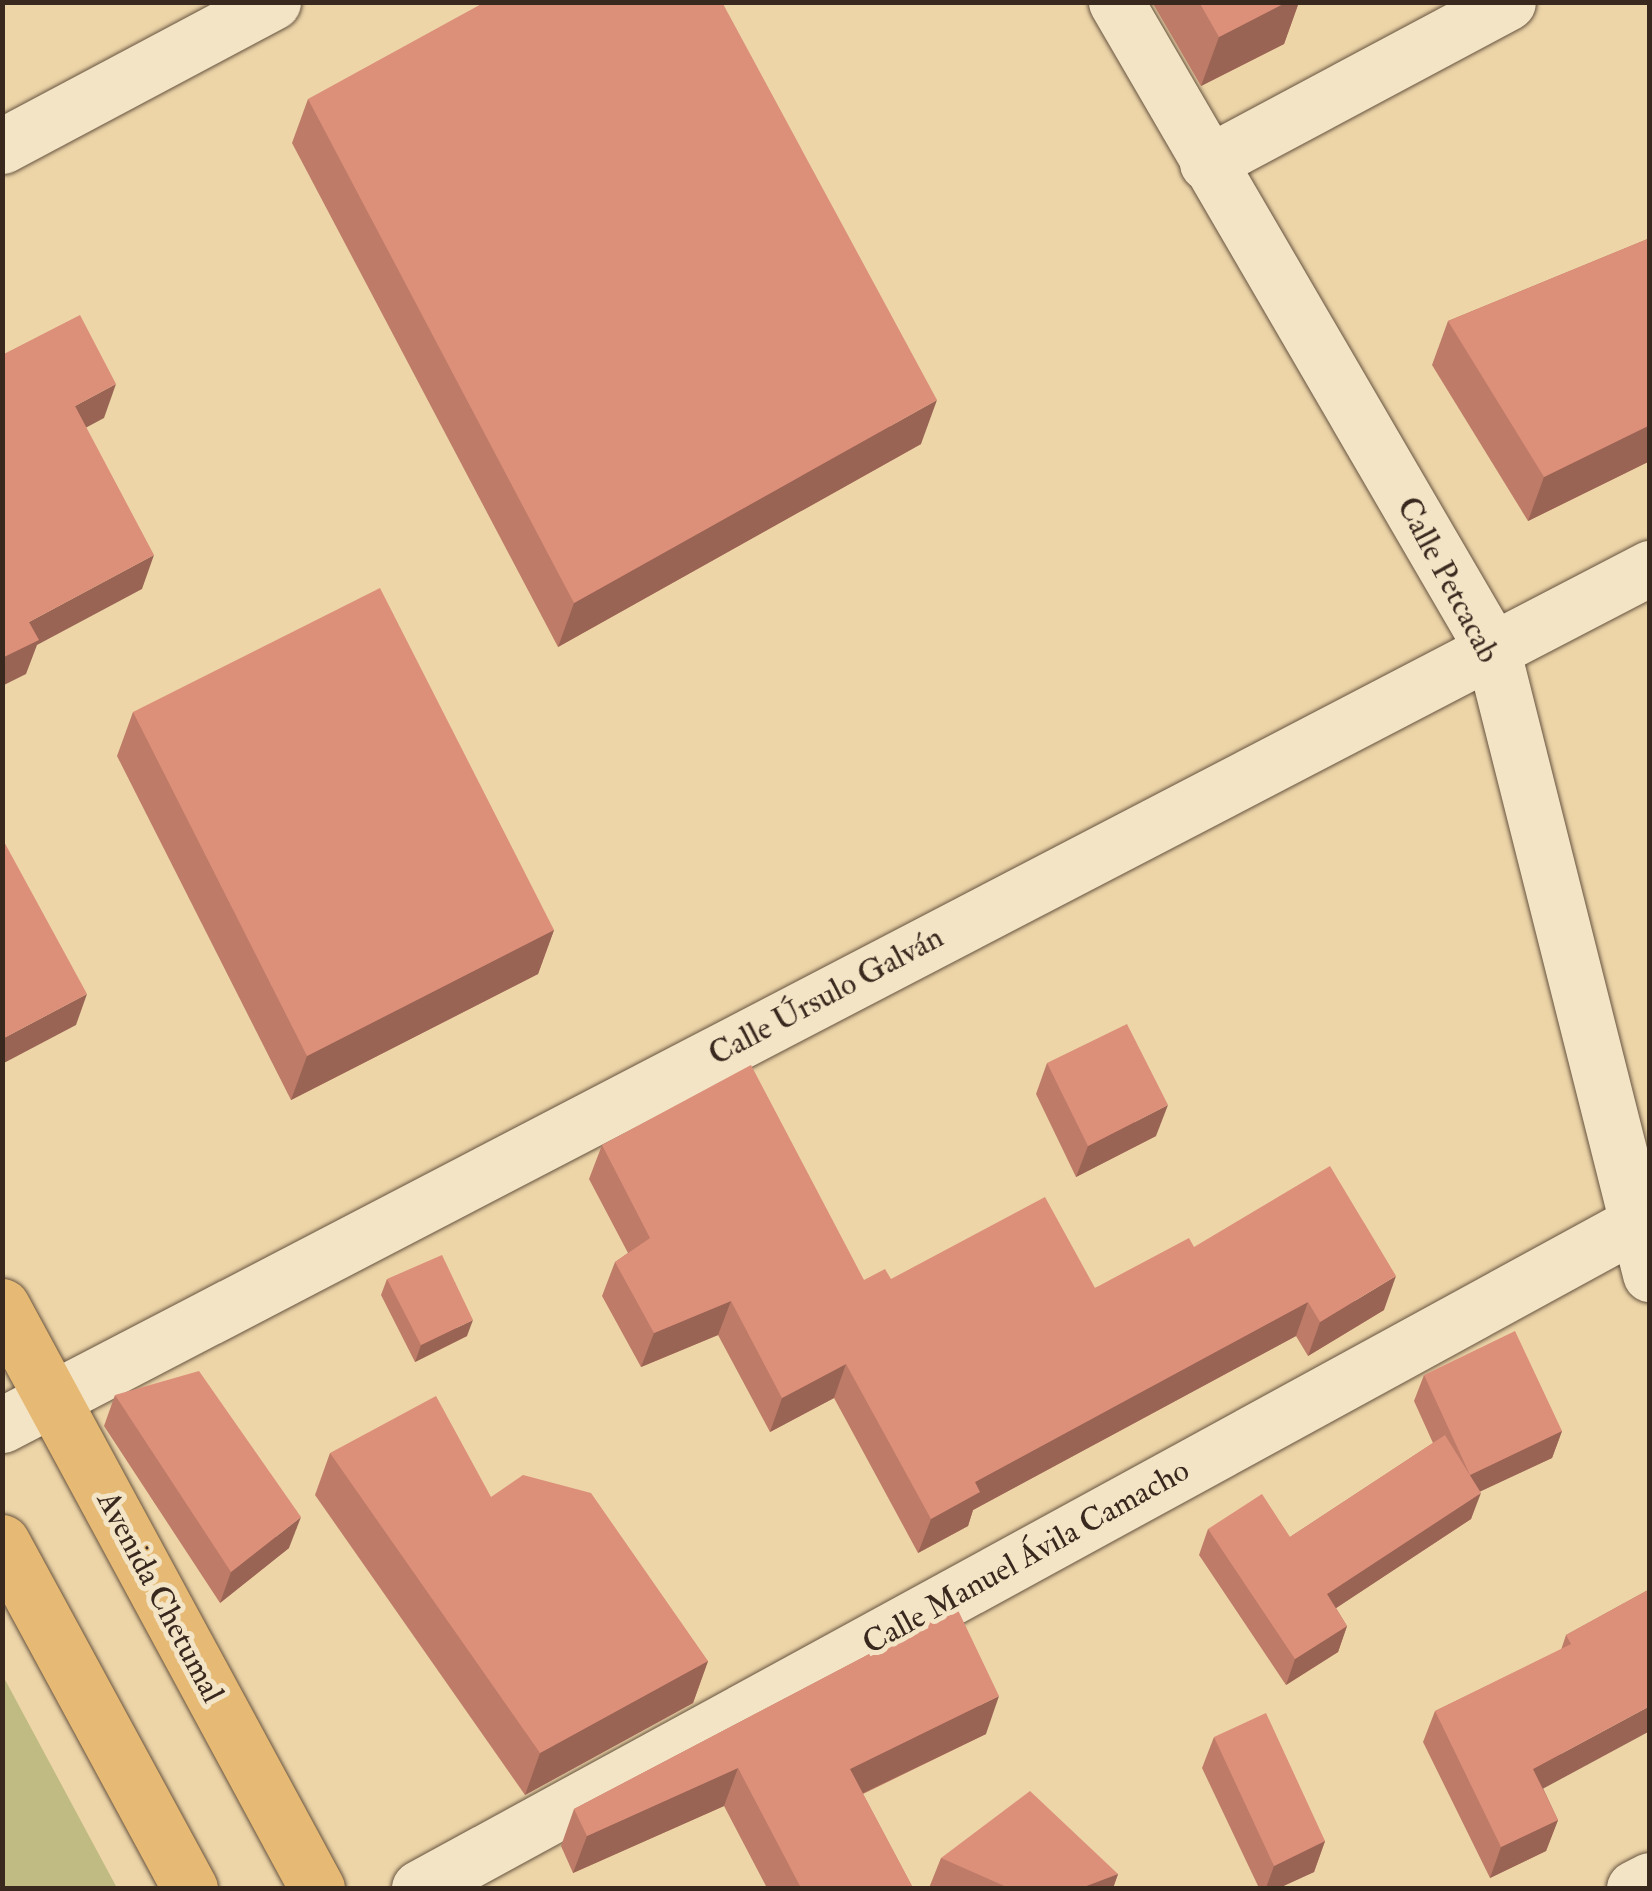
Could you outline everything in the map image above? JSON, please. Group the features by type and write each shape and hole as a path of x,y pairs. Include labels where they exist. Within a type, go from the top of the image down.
{"main road":[{"name":"Avenida Chetumal","path":"2,1306 318,1888"},
{"path":"2,1542 190,1888"}],"street":[{"path":"2,146 273,2"},
{"name":"Calle Petcacab","path":"1116,2 1492,648 1641,1249"},
{"path":"1208,163 1508,2"},
{"name":"Calle Úrsulo Galván","path":"2,1425 1650,568"},
{"name":"Calle Manuel Ávila Camacho","path":"419,1888 1641,1249"},
{"path":"1634,1888 1650,1880"}],"shaded area":[{"path":"3,1676 117,1888 3,1888"}],"building":[{"path":"485,2 722,2 937,400 574,603 308,99"},
{"path":"1199,2 1287,2 1219,37"},
{"path":"1650,238 1650,425 1544,477 1448,321"},
{"path":"80,315 116,384 75,406 154,555 29,622 39,640 2,658 2,355"},
{"path":"380,588 554,930 307,1056 133,712"},
{"path":"2,838 87,994 2,1039"},
{"path":"1127,1024 1168,1105 1088,1146 1047,1063"},
{"path":"751,1065 864,1280 885,1269 891,1279 1045,1197 1095,1288 1189,1238 1194,1247 1330,1166 1396,1276 1320,1322 1308,1302 975,1482 980,1492 931,1519 846,1364 782,1398 731,1301 654,1333 615,1262 650,1238 602,1145"},
{"path":"442,1255 473,1320 421,1345 387,1279"},
{"path":"1515,1331 1562,1431 1470,1475 1424,1375"},
{"path":"199,1371 301,1517 231,1572 115,1395"},
{"path":"436,1396 491,1497 523,1475 591,1493 708,1661 540,1753 330,1453"},
{"path":"1445,1435 1481,1493 1327,1594 1347,1626 1295,1659 1208,1529 1262,1494 1290,1537"},
{"path":"1648,1590 1650,1706 1533,1769 1558,1820 1501,1847 1435,1711 1571,1644 1566,1635"},
{"path":"957,1608 999,1696 850,1769 913,1888 801,1888 738,1768 587,1836 574,1809"},
{"path":"1266,1713 1325,1841 1274,1866 1214,1737"},
{"path":"1030,1791 1118,1874 1081,1888 1009,1888 941,1858"}]}
